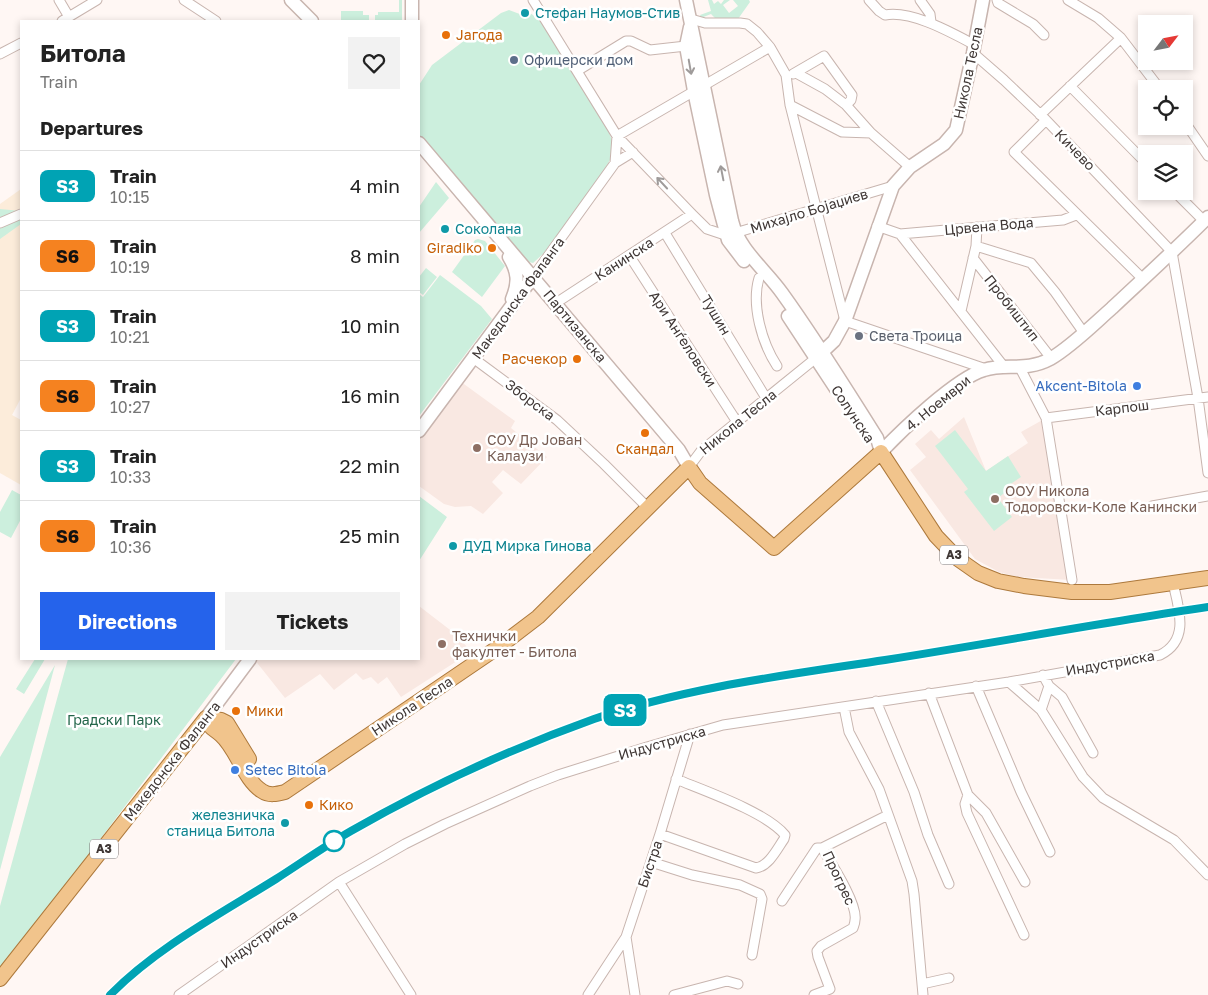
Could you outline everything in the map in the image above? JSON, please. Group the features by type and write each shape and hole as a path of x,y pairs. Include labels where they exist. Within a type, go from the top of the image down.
{"main road":[{"name":"4. Ноември","path":"689,467 700,483 774,548 881,452"},
{"name":"A3","path":"881,452 936,536 958,559 978,573 1024,586 1072,592 1110,592 1208,578"},
{"name":"Никола Тесла","path":"206,718 211,728 222,735 254,784 262,792 271,794 284,792 500,646 538,617 689,467"},
{"name":"Македонска Фаланга","path":"0,979 206,718"}],"street":[{"path":"59,0 66,19 97,0"},
{"path":"184,0 214,20"},
{"path":"291,0 308,20"},
{"path":"412,0 412,20"},
{"path":"533,0 617,136 707,229 730,234"},
{"name":"Солунска","path":"686,0 691,19 699,88"},
{"name":"Кичево","path":"869,0 885,15 892,14 931,22 974,49 1172,252"},
{"path":"920,0 930,14 931,22"},
{"name":"Никола Тесла","path":"689,467 701,452 834,341 845,322 892,186 910,167 944,144 954,134 960,116 983,0"},
{"path":"997,0 998,3 1033,24 1044,36"},
{"path":"1068,0 1098,18 1121,38 1153,80"},
{"path":"691,19 706,22 747,24 770,47 786,75 790,105 845,322 986,369"},
{"name":"Солунска","path":"691,19 686,46 699,88 733,247 819,355"},
{"path":"1121,38 1070,86 1014,152 1143,280"},
{"path":"577,71 626,41 631,41 650,50 686,46"},
{"path":"0,54 20,44"},
{"path":"617,136 770,47"},
{"path":"786,75 796,73 824,56 828,59 852,96 846,105"},
{"path":"796,73 814,82 846,105 871,133 910,167"},
{"path":"1070,86 1138,155"},
{"path":"790,105 842,132 871,133"},
{"path":"1193,134 1208,156"},
{"path":"616,163 617,136"},
{"name":"Партизанска","path":"420,144 679,450 689,467"},
{"name":"Македонска Фаланга","path":"420,430 616,163 633,152"},
{"name":"Михајло Бојаџиев","path":"730,234 892,186"},
{"path":"1184,200 1206,219"},
{"path":"0,223 20,214"},
{"name":"Канинска","path":"556,303 692,214"},
{"name":"Црвена Вода","path":"900,234 1063,220 1076,215"},
{"name":"4. Ноември","path":"881,452 964,380 986,369 1020,368 1038,364 1051,358 1084,333 1143,280 1206,219"},
{"path":"878,226 900,234 1005,368"},
{"path":"961,311 974,258 977,227"},
{"name":"Тушин","path":"665,232 766,398"},
{"name":"Солунска","path":"730,234 781,291 871,442 881,452"},
{"path":"497,235 518,276 516,288 507,311"},
{"path":"976,246 1031,264 1055,292 1084,333"},
{"path":"1172,252 1198,398 1208,473"},
{"name":"Ари Анѓеловски","path":"629,255 737,422"},
{"name":"Пробиштип","path":"974,258 1051,358"},
{"path":"759,278 756,297 763,335 768,352 778,366"},
{"name":"Зборска","path":"473,358 557,420 648,508"},
{"path":"1020,368 1046,418 1072,580"},
{"name":"Карпош","path":"1046,418 1208,397"},
{"path":"1152,506 1208,496"},
{"name":"Индустриска","path":"179,995 340,882 405,844 530,786 606,759 723,725 1008,682 1160,655 1170,650 1177,640 1180,628 1179,611 1173,583"},
{"name":"Македонска Фаланга","path":"206,718 249,660"},
{"path":"1043,675 1049,686 1062,697 1094,753"},
{"path":"1008,682 1041,710 1083,777 1103,798 1174,840 1208,875"},
{"path":"976,686 1021,792 1050,852"},
{"path":"1041,710 1049,686"},
{"path":"929,693 968,795 986,812 1024,882"},
{"path":"876,701 914,792 928,835 950,884"},
{"path":"844,707 849,732 879,789 913,887 924,995"},
{"name":"Бистра","path":"635,995 626,937 690,734"},
{"path":"660,834 756,868 766,863 784,839 785,835 782,831 761,816 676,779"},
{"path":"968,795 965,804 967,814 1024,936"},
{"name":"Прогрес","path":"814,995 831,992 817,951 821,946 853,928 856,919 842,881 822,848 888,815"},
{"path":"782,902 817,848 822,848"},
{"path":"650,862 692,875 740,885 760,894 762,899 752,955"},
{"path":"340,882 411,995"},
{"path":"588,995 626,937"},
{"path":"922,984 950,978"},
{"path":"674,995 727,982 738,984"}],"shaded area":[{"path":"20,190 20,400 12,415 20,419 20,484 0,473 0,204"},
{"name":"СОУ Др Јован Калаузи","path":"457,379 515,421 511,428 547,457 521,484 503,470 492,482 503,493 483,514 471,506 455,507 444,504 420,487 420,430"},
{"name":"ООУ Никола Тодоровски-Коле Канински","path":"964,417 986,471 1028,443 1021,432 1046,418 1072,580 1018,577 999,572 975,559 910,470 926,457 915,444 931,430 939,439"},
{"name":"Технички факултет - Битола","path":"420,607 458,636 471,652 401,697 387,677 378,684 371,677 363,680 356,673 334,690 320,674 285,698 255,660 420,660"}],"green space":[{"path":"399,0 402,0 402,20 375,20 375,15 378,15 378,12 399,12"},
{"path":"708,0 712,0 714,4 718,1 721,4 724,0 730,0 723,5 729,13 738,6 733,0 749,0 750,2 738,19 717,20 711,14 701,18 700,15 711,11"},
{"path":"509,10 525,16 530,13 540,20 558,46 607,128 612,140 613,151 611,158 601,176 543,254 533,263 525,261 506,241 420,137 420,83 432,65 501,13"},
{"path":"341,11 363,11 363,15 369,15 369,20 341,20"},
{"path":"436,182 449,198 420,232 420,206"},
{"path":"0,209 20,211 20,225 0,239"},
{"path":"475,240 485,241 505,266 482,297 452,272"},
{"path":"426,268 437,277 423,295 420,293 420,276"},
{"path":"440,275 481,306 492,319 420,415 420,295 423,297"},
{"path":"955,430 986,471 1008,456 1021,477 1006,487 1008,490 998,498 1012,517 994,531 964,492 968,489 935,446"},
{"path":"12,490 20,494 20,521 11,538 0,532 0,512"},
{"path":"420,497 447,517 420,559"},
{"path":"34,660 44,660 24,694 16,689"},
{"name":"Градски Парк","path":"68,660 235,660 0,972 0,906"},
{"name":"Градски Парк","path":"55,665 0,870 0,757"}],"railway":[{"path":"110,995 147,962 168,947 351,831 410,799 470,770 531,743 594,719 667,698 778,676 1208,607"}],"train":[{"name":"S3","path":"110,995 159,954 234,904 350,832 436,787 516,749 595,719 663,698 719,686 989,643 1087,625 1208,607"}],"place":[{"name":"Стефан Наумов-Стив","path":"525,13"},
{"name":"Јагода","path":"446,35"},
{"name":"Офицерски дом","path":"514,60"},
{"name":"Соколана","path":"445,229"},
{"name":"Giradiko","path":"492,248"},
{"name":"Света Троица","path":"859,336"},
{"name":"Расчекор","path":"577,359"},
{"name":"Akcent-Bitola","path":"1137,386"},
{"name":"Скандал","path":"645,433"},
{"name":"СОУ Др Јован Калаузи","path":"477,448"},
{"name":"ООУ Никола Тодоровски-Коле Канински","path":"995,499"},
{"name":"ДУД Мирка Гинова","path":"453,546"},
{"name":"Технички факултет - Битола","path":"442,644"},
{"name":"Мики","path":"236,711"},
{"name":"Setec Bitola","path":"235,770"},
{"name":"Кико","path":"309,805"},
{"name":"железничка станица Битола","path":"285,823"}]}
